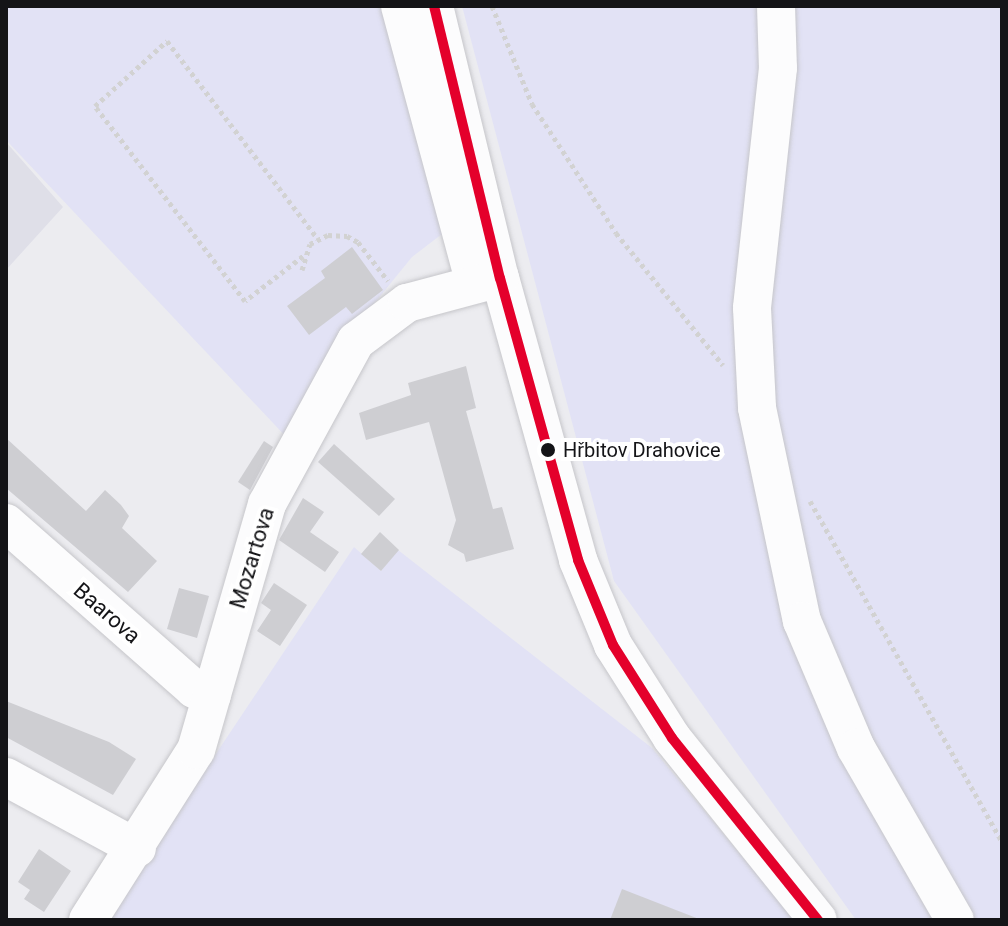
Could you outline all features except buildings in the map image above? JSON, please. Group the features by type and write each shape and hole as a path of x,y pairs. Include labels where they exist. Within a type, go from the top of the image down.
{"street":[{"path":"400,6 578,560 613,645 672,738 818,920"},
{"path":"434,6 487,281"},
{"path":"759,6 778,68"},
{"path":"776,6 778,68 752,308 757,408 802,621 856,748 955,920"},
{"name":"Mozartova","path":"88,920 137,848 196,750 267,504 356,341 407,303 487,281"},
{"name":"Baarova","path":"6,523 194,689 212,696"},
{"path":"6,777 137,848"}],"path":[{"path":"492,6 532,104 616,233 757,408"},
{"path":"318,239 167,41 95,106 245,301 303,256 318,239 347,236 358,242 407,303"},
{"path":"302,270 303,256"},
{"path":"803,489 1002,842"}],"shaded area":[{"path":"6,6 421,6 446,231 412,257 342,343 290,441 6,140"},
{"path":"462,6 1002,6 1002,920 856,920 614,581"},
{"path":"6,142 63,207 6,270"},
{"path":"354,547 381,571 398,550 652,748 795,920 105,920"}],"transit line":[{"path":"434,6 500,278 578,560 613,645 672,738 818,920"}],"place":[{"name":"Hřbitov Drahovice","path":"548,450"}]}
